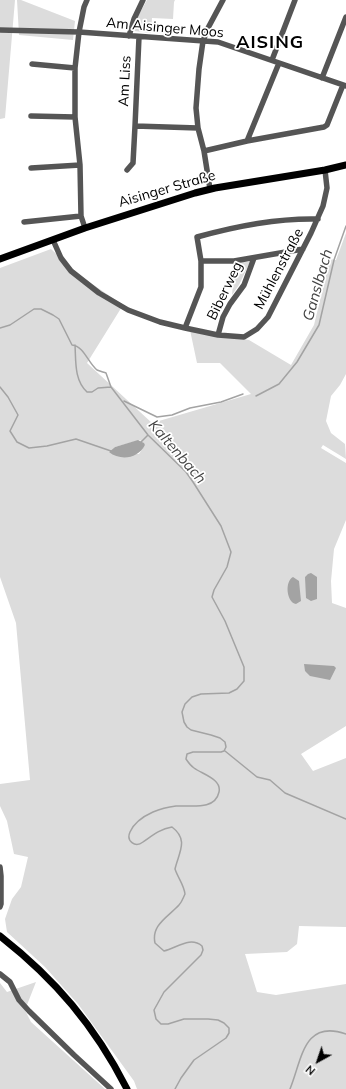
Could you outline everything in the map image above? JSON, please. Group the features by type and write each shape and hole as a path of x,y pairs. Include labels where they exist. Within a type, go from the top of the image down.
{"main road":[{"name":"Aisinger Straße","path":"0,259 85,228 210,189 325,170 346,165"},
{"path":"0,936 40,969 61,991 80,1014 101,1044 127,1089"}],"street":[{"path":"85,228 81,216 80,165 75,117 75,68 79,32 84,6 87,0"},
{"path":"129,36 134,19 143,0"},
{"path":"210,189 204,151 198,128 196,108 198,69 203,41 208,28 223,0"},
{"path":"272,60 295,0"},
{"path":"322,78 346,17"},
{"name":"Am Aisinger Moos","path":"0,30 79,32 218,42 344,86"},
{"name":"Am Liss","path":"127,170 133,163 140,37"},
{"path":"247,141 279,63"},
{"path":"32,64 75,68"},
{"path":"204,151 247,141 324,127 327,125 344,86"},
{"path":"31,116 75,117"},
{"name":"Am Liss","path":"135,126 198,128"},
{"path":"31,168 80,165"},
{"name":"Mühlenstraße","path":"53,240 61,258 71,271 99,293 128,310 160,322 185,328 218,335 244,337 257,329 268,317 318,219 327,188 325,170"},
{"path":"24,222 81,216"},
{"path":"185,328 201,287 202,261 197,236 229,228 298,218 318,219"},
{"path":"202,261 234,261 303,249"},
{"name":"Biberweg","path":"218,335 223,318 244,284 254,258"},
{"path":"0,868 0,907"},
{"path":"0,974 10,982 19,1000 29,1011 111,1089"}],"shaded area":[{"path":"0,0 15,0 5,118 0,119"},
{"path":"17,0 21,0 75,21 73,40 19,35"},
{"path":"147,0 175,0 173,19 152,18 151,33 134,31 138,16"},
{"path":"346,233 346,374 340,385 331,396 326,421 331,433 345,444 346,459 323,445 321,448 346,463 346,520 334,549 331,581 332,603 346,608 346,726 301,754 313,771 346,758 346,927 299,926 297,944 287,952 245,954 257,992 276,995 346,984 346,1089 137,1089 134,1081 78,1004 45,967 7,932 5,919 12,899 21,887 28,857 14,854 7,821 0,806 0,784 30,780 16,623 0,577 0,268 51,249 79,275 123,305 87,363 152,423 251,394 220,363 197,363 190,330 249,340 291,365 314,325 330,259 336,260","holes":["140,440 145,445 139,454 109,452 115,447"]},
{"path":"235,262 250,262 239,285 232,295"},
{"path":"138,440 145,445 142,450 133,456 118,457 109,452 115,447"},
{"path":"311,573 317,577 317,599 311,601 306,598 305,577"},
{"path":"293,577 299,581 301,601 296,604 290,600 288,592 288,583"},
{"path":"304,664 334,666 336,668 330,680 310,676 305,671"},
{"path":"36,982 25,1010 31,1022 105,1089 0,1089 0,983 7,992"}],"waterway":[{"name":"Ganslbach","path":"256,396 279,384 297,362 319,325 334,260 346,226"},
{"name":"Kaltenbach","path":"0,328 10,325 34,309 41,309 59,319 72,345 80,348 97,370 106,373 111,387 148,435 186,472 221,526 231,552 227,567 214,590 212,597 225,621 244,667 244,681 237,689 229,693 201,694 192,697 185,704 182,712 184,722 191,730 220,738 225,742 226,747 224,751 193,752 187,754 186,759 194,768 215,780 219,787 217,798 207,805 173,806 161,809 143,818 132,829 129,835 132,843 140,844 153,835 168,828 172,827 177,832 180,837 181,846 175,869 185,894 180,904 158,926 154,937 155,943 164,951 188,942 197,943 202,946 203,950 201,955 164,992 154,1010 156,1019 161,1024 168,1024 184,1019 218,1020 229,1028 229,1033 226,1038 194,1060 175,1089"},
{"path":"75,345 76,370 80,382 87,392 92,392 98,388 111,387"},
{"path":"0,387 8,397 18,415 10,431 17,442 29,448 47,446 76,439 111,451"},
{"name":"Ganslbach","path":"124,401 157,417 172,415 190,408 221,402 243,394"},
{"path":"141,442 148,435"},
{"path":"225,751 257,777 270,780 285,793 346,819"},
{"name":"Kaltenbach","path":"290,1089 306,1045 313,1037 321,1032 332,1031 346,1034"}],"district":[{"name":"AISING","path":"270,43"}]}
